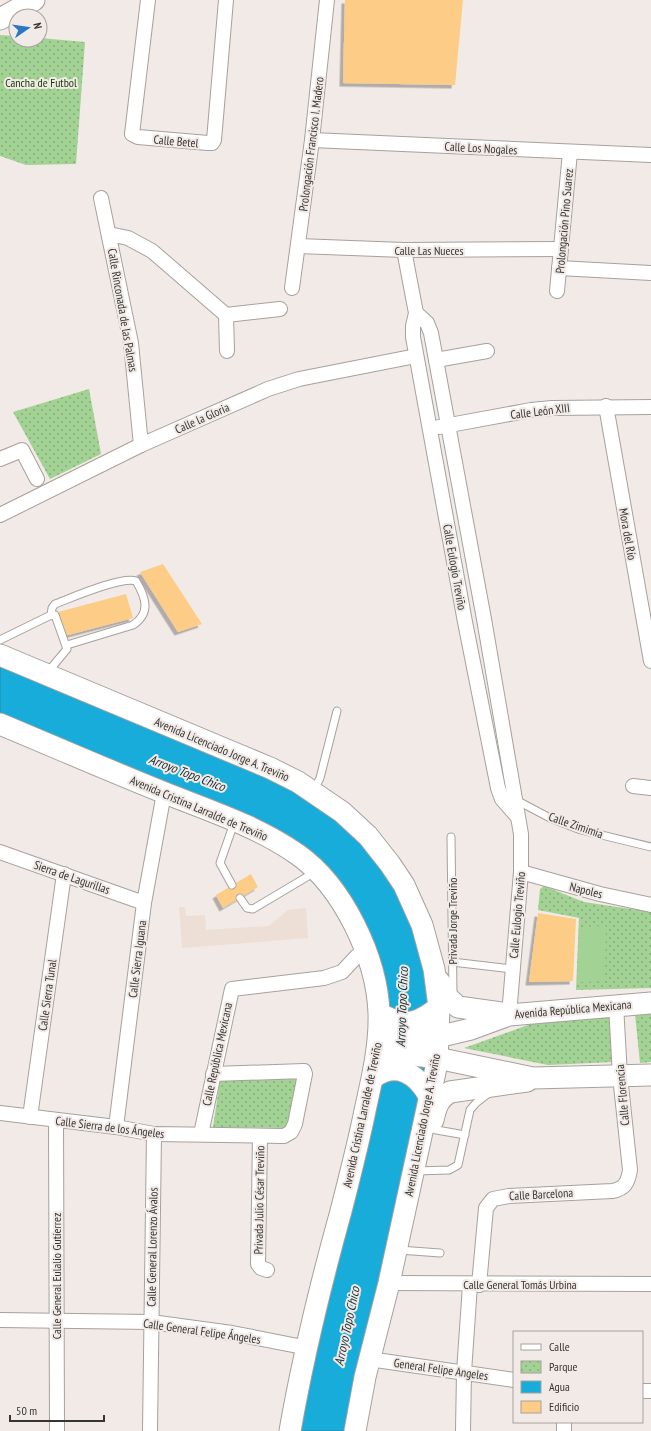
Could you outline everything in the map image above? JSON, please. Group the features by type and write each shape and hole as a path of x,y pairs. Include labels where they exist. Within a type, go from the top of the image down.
{"main road":[{"path":"0,19 34,0"},
{"name":"Avenida Licenciado Jorge A. Treviño","path":"0,654 46,675 270,768 313,792 342,812 368,836 404,885 443,966 445,996 435,1031 426,1091 425,1137 414,1171 389,1283 369,1359 355,1431"},
{"name":"Avenida Cristina Larralde de Treviño","path":"0,724 164,793 235,821 274,840 298,854 331,888 352,919 365,947 376,984 382,1033 376,1076 330,1251 290,1431"},
{"path":"330,1251 329,1226 337,1173 367,1043 368,1002 358,956 331,888"},
{"name":"Avenida República Mexicana","path":"382,1033 471,1029 509,1015 651,1003"},
{"path":"435,1031 465,1008 509,1015"},
{"name":"Avenida República Mexicana","path":"435,1031 533,1078 651,1075"},
{"path":"376,1076 395,1070 411,1074 426,1091"},
{"path":"425,1137 437,1104 441,1097 450,1092 520,1083 533,1078"}],"street":[{"name":"Calle Betel","path":"148,0 132,134 138,137 208,144 212,143 214,140 226,0"},
{"name":"Prolongación Francisco I. Madero","path":"292,288 312,140 328,0"},
{"name":"Calle Los Nogales","path":"312,140 651,155"},
{"name":"Prolongación Pino Suarez","path":"557,291 570,152"},
{"name":"Calle Rinconada de las Palmas","path":"101,198 131,343 141,446"},
{"path":"109,234 128,238 152,250 226,316 227,352"},
{"name":"Calle Las Nueces","path":"298,246 404,250 560,250"},
{"name":"Calle Eulogio Treviño","path":"404,250 416,312 412,331 416,356 465,622 498,788 508,800 517,816 521,834 521,872 509,1015"},
{"path":"559,268 651,273"},
{"path":"226,316 280,309"},
{"name":"Calle Eulogio Treviño","path":"416,312 429,328 436,360 484,619 508,800"},
{"path":"436,360 488,351"},
{"name":"Calle la Gloria","path":"0,515 141,446 288,382 416,356"},
{"name":"Calle León XIII","path":"430,429 530,410 606,406 651,407"},
{"name":"Mora del Río","path":"606,406 651,661"},
{"path":"0,459 22,450 37,479"},
{"path":"465,622 484,619"},
{"path":"633,786 651,788"},
{"name":"Calle Sierra Iguana","path":"116,1127 144,903 164,793"},
{"name":"Sierra de Lagurillas","path":"0,852 144,903"},
{"name":"Napoles","path":"521,872 591,892 651,905"},
{"name":"Calle Sierra Tunal","path":"30,1117 64,874"},
{"name":"Calle República Mexicana","path":"201,1134 232,990 324,978 342,972 358,956"},
{"name":"Calle Florencia","path":"616,1005 620,1076 630,1170 627,1184"},
{"name":"Calle Sierra de los Ángeles","path":"0,1113 116,1127 154,1134 284,1136 291,1132 295,1124 305,1074 304,1071 213,1074"},
{"name":"Calle General Eulalio Gutíerrez","path":"56,1120 57,1431"},
{"name":"Calle General Lorenzo Ávalos","path":"150,1431 154,1134"},
{"name":"Privada Julio César Treviño","path":"260,1136 262,1267"},
{"name":"Calle Barcelona","path":"463,1431 464,1372 486,1208 493,1199 509,1196 612,1191 619,1190 627,1184"},
{"name":"Calle General Tomás Urbina","path":"389,1283 475,1285 651,1284"},
{"name":"Calle General Felipe Ángeles","path":"0,1320 151,1322 232,1333 308,1348"},
{"name":"General Felipe Angeles","path":"369,1359 513,1380"}],"lane":[{"path":"0,640 51,615 55,604 130,579 136,581 144,595 145,611 141,620 133,625 66,645"},
{"path":"46,675 66,651 66,645 56,616 51,615"},
{"path":"313,792 320,778 337,711"},
{"name":"Calle Zimimia","path":"508,800 581,830 651,847"},
{"path":"232,885 220,863 235,821"},
{"name":"Privada Jorge Treviño","path":"443,966 451,837"},
{"path":"240,898 246,908 253,909 316,871"},
{"path":"443,966 513,969"},
{"path":"414,1171 442,1171 454,1168 458,1165 461,1159 470,1110 482,1097 503,1085"},
{"path":"425,1137 465,1135"},
{"path":"396,1250 440,1253"}],"shaded area":[{"path":"179,907 185,907 186,916 205,915 206,930 269,926 288,910 306,908 308,938 182,948"}],"green space":[{"name":"Cancha de Futbol","path":"0,35 8,36 8,48 48,48 48,39 85,42 76,164 26,165 0,156"},
{"path":"89,389 101,454 50,479 13,412"},
{"path":"544,886 584,902 651,912 651,988 576,990 579,918 538,910 540,889"},
{"path":"606,926 605,981 577,982 579,927"},
{"path":"635,1014 651,1014 651,1062 640,1063"},
{"path":"611,1015 613,1062 548,1065 464,1048 539,1021"},
{"path":"301,1078 291,1128 213,1127 220,1081"}],"water":[{"name":"Arroyo Topo Chico","path":"0,655 313,792 404,885 439,1007 355,1431 291,1431 373,1078 365,947 298,854 0,724"}],"building":[{"path":"345,0 463,0 455,85 343,83"},
{"path":"163,564 202,624 178,632 140,572"},
{"path":"126,594 133,618 64,636 58,612"},
{"path":"251,874 258,887 223,908 216,895"},
{"path":"538,913 576,919 573,981 529,982"}]}
